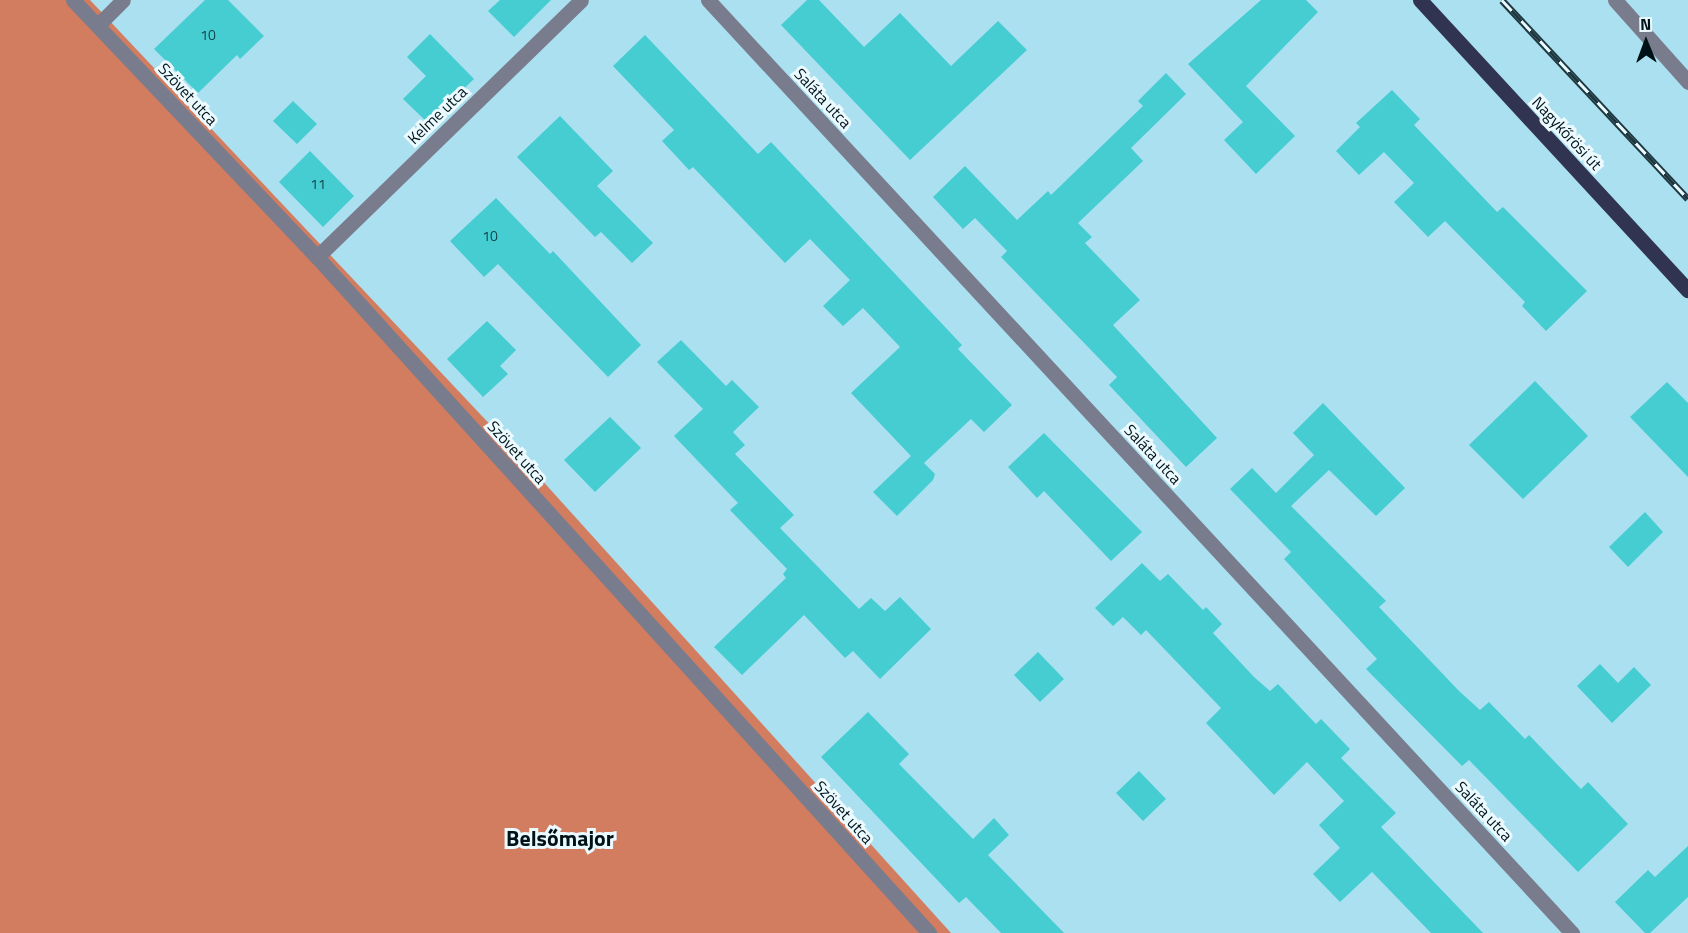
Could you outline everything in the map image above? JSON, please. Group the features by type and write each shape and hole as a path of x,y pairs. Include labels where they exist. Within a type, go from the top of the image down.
{"main road":[{"name":"Nagykőrösi út","path":"1420,0 1688,290"}],"street":[{"name":"Szövet utca","path":"73,0 317,257 929,933"},
{"path":"98,25 123,0"},
{"name":"Kelme utca","path":"317,257 581,0"},
{"name":"Saláta utca","path":"708,0 1572,933"},
{"path":"1615,0 1688,82"}],"shaded area":[{"path":"0,0 90,0 530,467 951,933 0,933"}],"building":[{"path":"205,0 228,0 264,36 240,59 237,55 198,93 154,49"},
{"path":"500,0 551,0 514,37 488,11"},
{"path":"807,0 819,0 864,47 900,13 951,66 998,21 1027,50 910,160 781,25"},
{"path":"1261,0 1306,0 1318,12 1246,86 1295,136 1256,174 1224,140 1243,122 1188,64"},
{"path":"430,34 474,79 428,123 403,99 426,76 407,57"},
{"path":"645,35 758,154 771,142 962,345 958,349 1012,405 984,432 971,419 924,463 935,474 933,480 897,516 873,492 911,456 851,393 900,347 863,308 843,326 823,306 850,280 810,239 785,263 693,167 689,170 662,141 674,130 613,66"},
{"path":"1166,73 1186,94 1131,148 1143,161 1078,223 1092,237 1085,243 1140,300 1113,325 1217,438 1186,467 1109,385 1117,377 1001,257 1007,251 975,218 963,229 933,197 965,166 1017,220 1048,191 1051,195 1143,106 1138,101"},
{"path":"1392,90 1420,119 1414,125 1497,212 1503,207 1587,291 1546,331 1522,306 1525,302 1445,221 1428,237 1394,202 1414,183 1384,152 1359,175 1336,151 1360,127 1356,123"},
{"path":"293,101 317,124 297,144 273,121"},
{"path":"560,116 613,171 597,186 653,243 632,263 601,232 595,237 517,157"},
{"path":"310,151 354,196 323,227 279,182"},
{"path":"496,198 550,254 553,251 641,345 608,377 498,264 484,277 450,241"},
{"path":"487,321 516,350 500,366 508,374 483,397 447,359"},
{"path":"681,340 726,386 732,380 759,407 733,432 745,445 735,454 794,515 780,528 859,609 871,598 885,611 900,597 931,629 880,679 853,651 845,658 804,615 742,675 714,647 786,578 783,574 787,569 730,510 738,503 674,436 703,409 657,362"},
{"path":"1535,381 1588,436 1523,499 1469,445"},
{"path":"1667,382 1688,403 1688,477 1630,417"},
{"path":"1323,403 1405,488 1376,516 1329,470 1291,506 1386,601 1379,607 1459,691 1480,710 1489,702 1525,739 1529,735 1581,789 1588,782 1628,824 1578,872 1469,760 1462,766 1366,669 1377,659 1284,559 1291,552 1230,489 1252,468 1276,493 1314,455 1293,433"},
{"path":"610,417 641,448 595,492 564,460"},
{"path":"1044,433 1142,532 1111,561 1044,491 1037,498 1008,467"},
{"path":"1645,512 1663,532 1628,567 1609,547"},
{"path":"1142,563 1160,581 1168,574 1203,610 1206,607 1222,624 1213,633 1254,677 1270,691 1278,684 1316,724 1321,719 1350,749 1341,758 1396,813 1381,827 1483,933 1431,933 1372,872 1340,902 1313,874 1340,848 1319,825 1344,801 1307,762 1274,795 1206,723 1221,708 1146,630 1141,635 1123,617 1113,626 1095,608"},
{"path":"1038,652 1064,679 1040,702 1014,675"},
{"path":"1600,664 1618,683 1634,667 1651,685 1612,723 1577,686"},
{"path":"868,712 909,754 899,764 973,839 994,818 1009,835 988,855 1064,933 1001,933 966,897 959,903 821,757"},
{"path":"1139,771 1166,799 1143,821 1116,793"},
{"path":"1688,846 1688,897 1650,933 1645,933 1615,902 1648,870 1655,877"}],"railway":[{"path":"1502,0 1688,199"}],"district":[{"name":"Belsőmajor","path":"560,839"}]}
